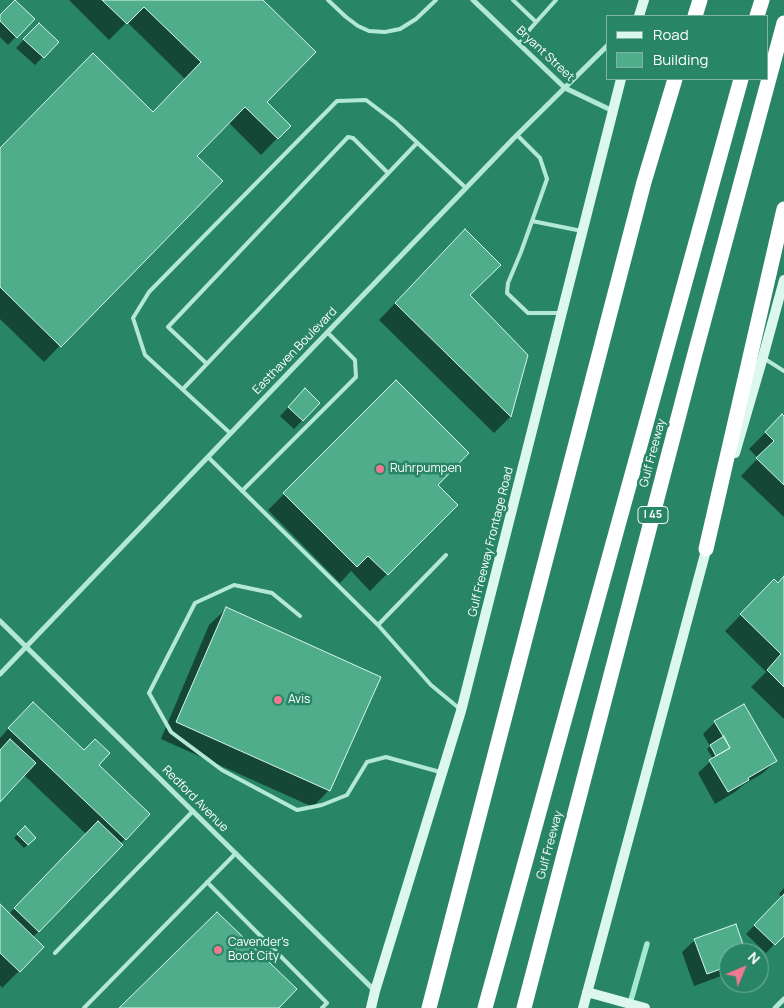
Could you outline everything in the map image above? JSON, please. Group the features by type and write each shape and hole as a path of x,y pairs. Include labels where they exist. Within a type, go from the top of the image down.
{"highway":[{"path":"695,15 700,0"},
{"path":"757,15 762,0"},
{"name":"Gulf Freeway","path":"769,79 784,23"},
{"path":"429,1008 644,182 676,80"},
{"name":"Gulf Freeway","path":"485,1008 740,80"},
{"name":"Gulf Freeway","path":"524,1008 769,80"},
{"path":"706,549 784,208"}],"main road":[{"path":"639,15 644,0"},
{"name":"Gulf Freeway Frontage Road","path":"371,1008 461,710 621,80"},
{"path":"583,1008 706,549 784,280"},
{"path":"587,992 644,1008"}],"street":[{"name":"Bryant Street","path":"473,0 565,88 613,111"},
{"name":"Easthaven Boulevard","path":"0,674 466,188 606,47"},
{"name":"Redford Avenue","path":"0,621 375,991"},
{"path":"775,1008 784,999"}],"lane":[{"path":"328,0 358,26 369,31 385,32 400,29 416,20 436,0"},
{"path":"513,0 536,22"},
{"path":"519,44 556,0"},
{"path":"230,433 145,355 133,318 149,292 337,101 366,100 395,122 466,188"},
{"path":"518,135 540,158 547,179 508,283 507,293 528,313 562,313"},
{"path":"207,364 168,327 348,137 353,138 388,173"},
{"path":"183,389 417,143"},
{"path":"532,221 582,231"},
{"path":"242,491 356,377 355,360 327,332"},
{"path":"763,357 784,371"},
{"path":"208,457 378,625 431,685 461,710"},
{"path":"378,625 446,555"},
{"path":"300,616 272,592 234,585 195,603 148,693 171,732 222,770 297,810 322,805 347,795 367,762 386,757 442,772"},
{"path":"55,953 193,811"},
{"path":"84,1008 236,853"},
{"path":"207,882 327,1003 322,1008"}],"building":[{"path":"15,0 35,19 17,38 0,21 0,15"},
{"path":"102,0 263,0 316,52 267,102 291,126 278,139 245,107 197,156 223,181 61,347 0,287 0,148 93,53 153,112 201,62 144,7 127,24"},
{"path":"39,23 59,42 44,58 23,39"},
{"path":"465,229 501,265 470,295 528,355 511,417 395,303"},
{"name":"Ruhrpumpen","path":"396,380 469,453 438,485 458,505 388,575 368,556 357,567 283,493"},
{"path":"305,388 320,403 303,421 288,407"},
{"path":"782,414 784,416 784,485 756,458 774,441 765,432"},
{"path":"784,576 784,687 767,670 781,654 740,614 774,579 778,583"},
{"name":"Avis","path":"226,607 381,677 330,791 176,722"},
{"path":"33,702 84,750 95,739 110,753 99,765 150,814 126,840 8,728"},
{"path":"744,704 777,761 728,792 709,760 730,748 714,721"},
{"path":"724,736 730,748 716,756 710,745"},
{"path":"10,739 36,763 0,802 0,750"},
{"path":"98,821 123,845 39,932 14,908"},
{"path":"25,826 36,838 28,845 17,834"},
{"path":"784,894 784,936 775,945 754,925"},
{"path":"0,904 44,947 20,972 0,953"},
{"name":"Cavender's Boot City","path":"217,912 297,989 279,1008 119,1008"},
{"path":"736,924 743,943 719,943 719,970 707,974 694,939"}],"waterway":[{"path":"629,1007 647,944"}],"place":[{"name":"Ruhrpumpen","path":"380,469"},
{"name":"Avis","path":"278,700"},
{"name":"Cavender's Boot City","path":"218,950"}]}
